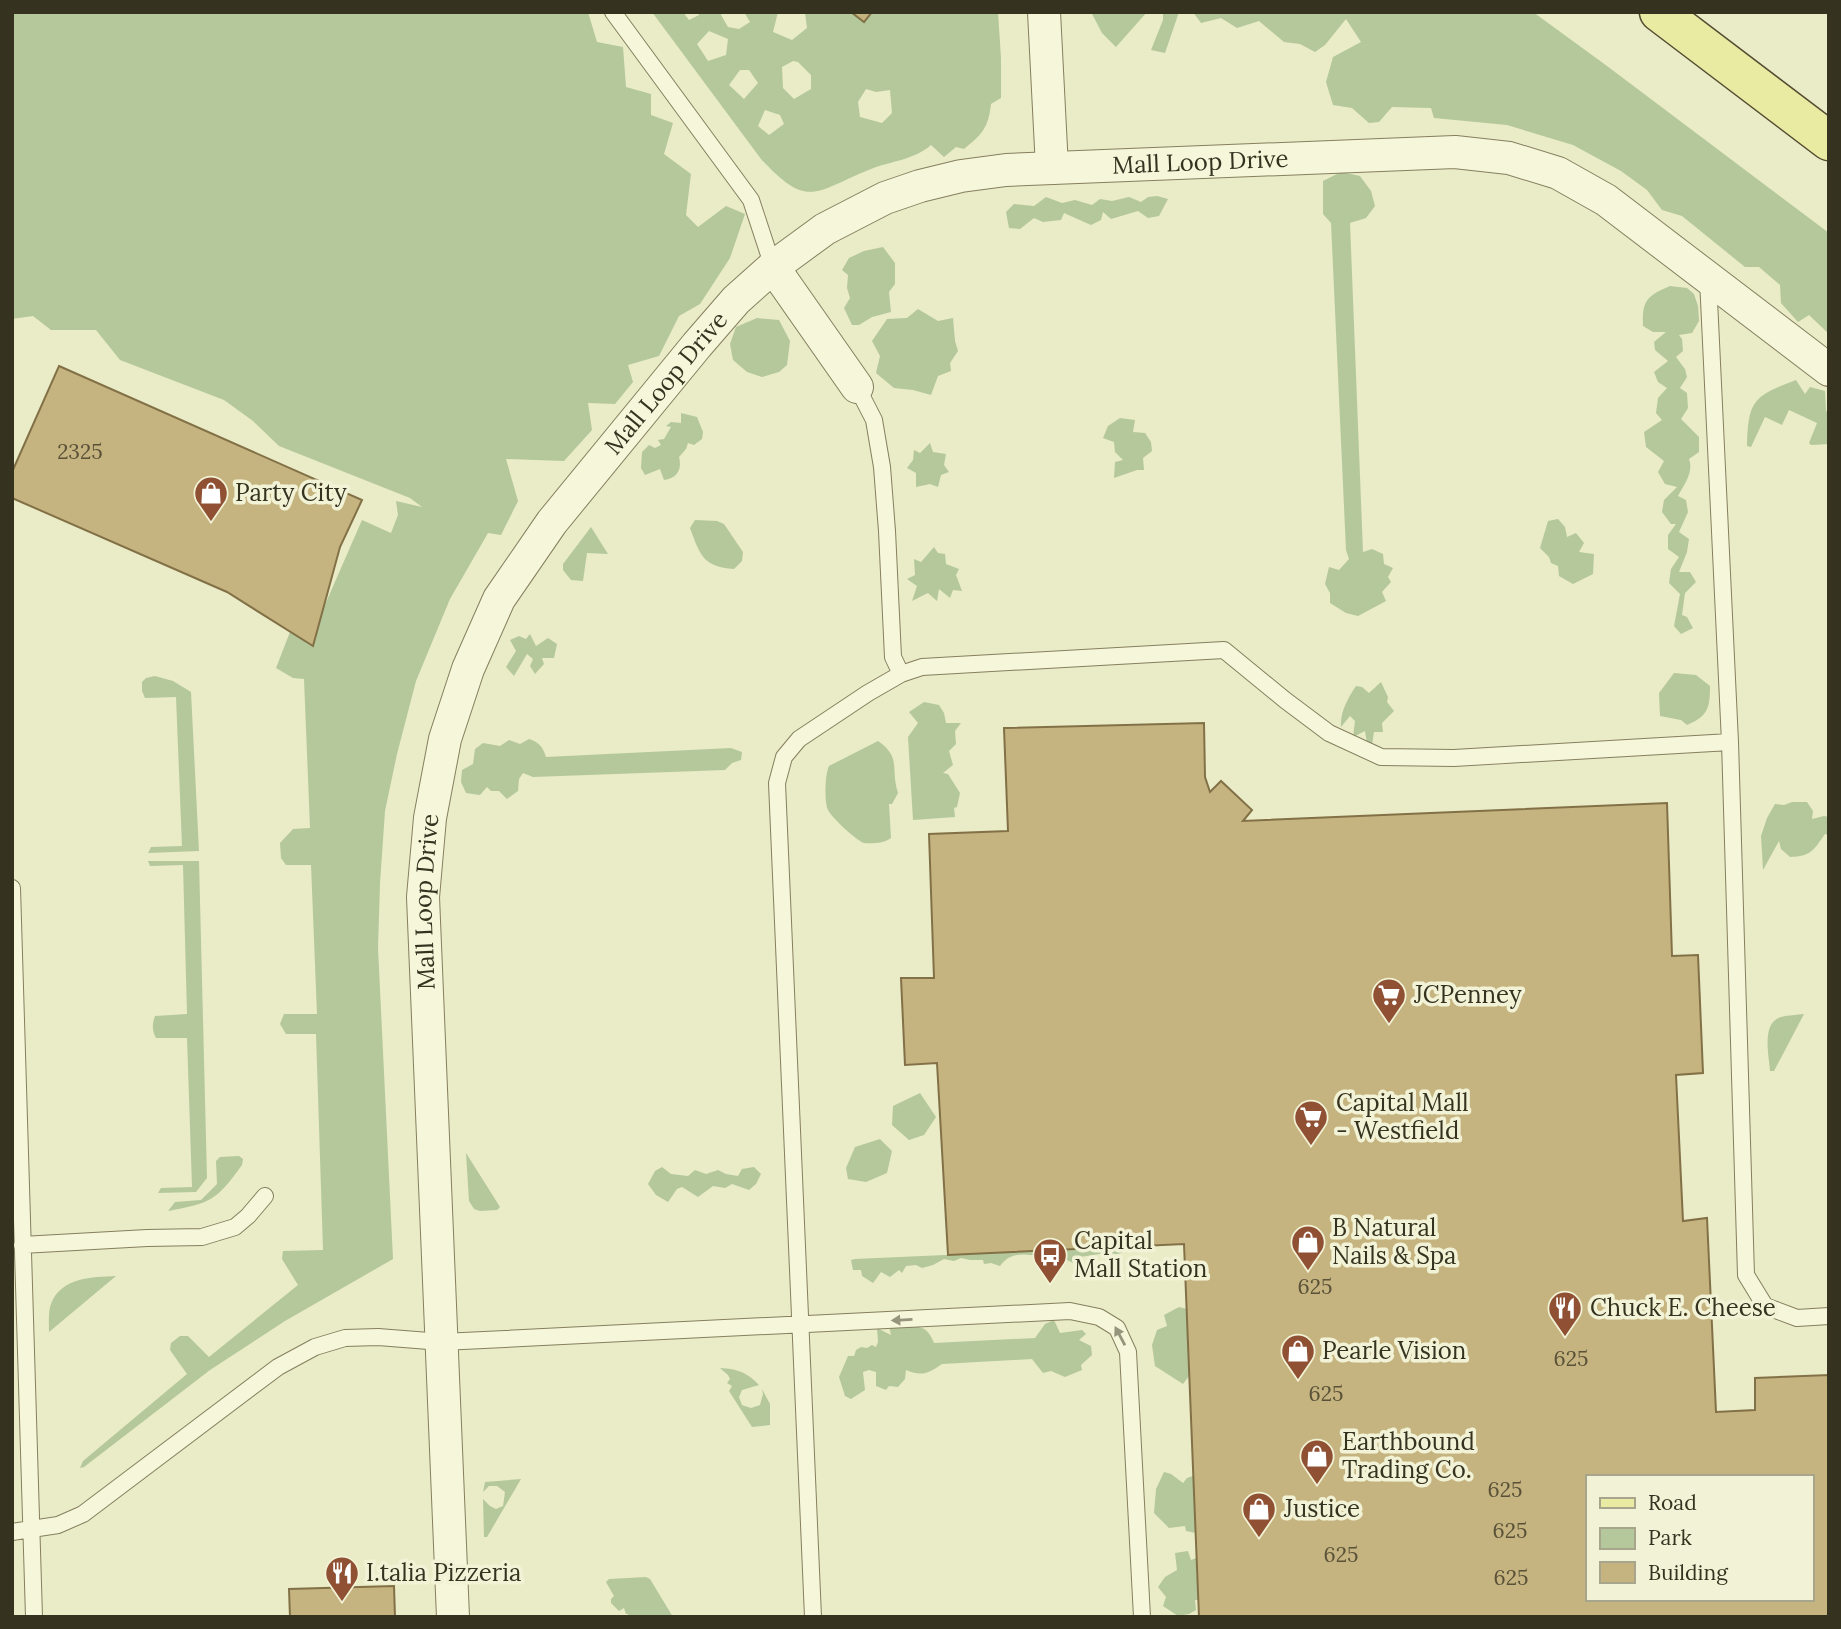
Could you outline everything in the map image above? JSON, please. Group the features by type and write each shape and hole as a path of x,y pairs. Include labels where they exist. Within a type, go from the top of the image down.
{"main road":[{"path":"1659,12 1829,141"}],"street":[{"path":"1044,12 1052,168"},
{"name":"Mall Loop Drive","path":"453,1617 423,897 430,818 445,739 468,669 499,599 543,534 626,430 736,300 773,267 825,229 885,198 961,176 1006,170 1455,152 1508,158 1558,173 1606,200 1829,370"},
{"path":"773,267 857,387"}],"lane":[{"path":"613,12 751,200 773,267"},
{"path":"1708,277 1730,742 1746,1275 1765,1306 1797,1318 1829,1316"},
{"path":"857,387 874,420 882,467 893,657 901,674"},
{"path":"813,1617 777,783 784,757 799,739 901,674 922,667 1224,650 1329,733 1381,757 1454,758 1730,742"},
{"path":"12,888 34,1617"},
{"path":"22,1245 202,1237 235,1227 265,1196"},
{"path":"12,1532 58,1525 83,1514 278,1367 315,1347 345,1338 378,1337 442,1342 1070,1311 1099,1317 1117,1328 1128,1352 1142,1617"}],"green space":[{"path":"12,12 588,12 597,42 623,47 626,87 651,94 651,115 673,123 664,154 691,174 686,215 698,227 726,206 745,214 730,258 700,304 679,316 659,356 628,365 633,382 615,404 588,403 592,430 564,461 506,459 518,501 501,535 488,533 450,599 416,681 385,811 380,883 378,948 393,1259 285,1321 210,1370 80,1468 83,1461 187,1374 170,1350 171,1343 180,1336 188,1336 209,1357 298,1285 282,1259 283,1251 323,1250 316,1034 286,1034 280,1024 284,1014 317,1014 311,865 286,865 281,858 280,843 293,829 310,828 304,679 293,678 276,668 290,632 312,645 321,614 362,520 391,533 398,515 396,501 422,507 410,498 279,446 253,421 224,400 120,360 96,330 51,330 33,316 12,319"},
{"path":"652,12 683,12 689,20 699,15 698,12 722,12 728,27 739,29 750,22 744,12 778,12 773,32 792,40 807,28 804,12 851,12 864,22 872,12 998,12 1001,98 991,104 983,130 964,149 956,147 944,157 931,145 910,157 813,192 791,186 761,159","holes":["709,31 728,39 726,55 708,61 697,44","793,61 798,62 811,75 811,89 794,99 783,88 782,67","740,70 749,70 758,83 744,99 729,85","866,89 876,92 890,90 892,113 882,123 860,117 858,102","765,110 780,115 784,124 769,135 758,126"]},
{"path":"1091,12 1147,12 1116,47 1102,33"},
{"path":"1163,12 1179,12 1165,53 1151,50 1163,20"},
{"path":"1193,12 1533,12 1829,233 1829,334 1809,315 1798,322 1781,303 1780,285 1759,267 1745,267 1682,216 1662,210 1647,190 1621,171 1573,145 1507,125 1434,118 1431,108 1392,107 1379,122 1369,123 1352,108 1333,105 1326,82 1333,57 1361,42 1346,19 1325,45 1315,52 1300,44 1284,42 1259,21 1237,28 1221,18 1201,23"},
{"path":"1341,172 1360,176 1371,191 1375,206 1366,218 1350,223 1363,552 1372,549 1383,554 1384,564 1393,568 1388,577 1391,582 1382,592 1386,601 1358,616 1346,613 1330,603 1330,593 1325,584 1329,567 1339,570 1349,559 1346,550 1331,223 1323,214 1323,181"},
{"path":"1046,197 1062,203 1075,200 1092,205 1100,199 1112,201 1129,197 1141,202 1148,197 1168,199 1159,216 1148,218 1138,211 1111,219 1103,212 1101,220 1091,225 1064,213 1061,220 1043,222 1034,218 1020,229 1009,228 1006,212 1014,204 1034,206"},
{"path":"883,247 895,263 895,284 889,292 891,312 872,317 859,325 852,325 844,308 850,298 847,288 848,275 842,270 849,258"},
{"path":"1670,286 1687,288 1694,294 1699,321 1692,333 1679,335 1683,351 1676,357 1685,369 1687,377 1680,388 1687,393 1688,408 1681,419 1699,437 1699,452 1689,459 1689,474 1678,496 1686,500 1688,512 1679,532 1689,539 1679,572 1690,572 1696,582 1685,593 1682,615 1687,617 1693,628 1681,634 1674,626 1680,594 1669,583 1671,569 1679,557 1668,549 1668,535 1676,524 1671,524 1662,512 1664,500 1677,487 1665,484 1658,472 1664,461 1646,447 1644,432 1662,420 1656,413 1658,398 1667,388 1658,382 1654,372 1668,361 1655,350 1654,342 1666,332 1653,332 1643,326 1644,310 1651,296"},
{"path":"918,309 938,321 953,318 958,351 950,363 951,371 938,376 931,395 894,388 876,373 880,356 872,341 887,319 907,318"},
{"path":"757,318 779,320 790,341 787,365 779,372 762,377 747,372 733,360 730,344 736,327"},
{"path":"1796,380 1805,394 1810,387 1825,391 1826,411 1829,412 1829,444 1811,445 1809,443 1817,423 1789,410 1782,425 1765,417 1751,447 1747,446 1749,419 1756,402 1771,391"},
{"path":"681,413 697,417 703,432 702,439 694,445 688,443 679,457 678,472 673,477 664,480 660,469 645,475 641,468 642,452 649,445 655,448 661,445 658,440 664,439 671,427 666,426 671,422 681,423"},
{"path":"1120,418 1135,420 1133,432 1145,433 1151,442 1152,451 1143,458 1144,470 1114,478 1115,462 1123,460 1115,452 1114,442 1103,438 1108,426"},
{"path":"930,443 933,452 946,454 944,465 949,472 941,475 938,487 930,484 916,487 916,473 907,468 913,460 914,450 920,453"},
{"path":"1558,519 1565,527 1567,537 1576,533 1584,543 1579,552 1594,554 1593,574 1573,584 1559,576 1558,566 1551,563 1540,548 1548,521"},
{"path":"695,520 724,524 743,552 742,561 734,569 715,566 704,558 690,528"},
{"path":"591,527 608,554 587,553 583,581 571,580 563,570 563,564"},
{"path":"934,547 938,553 945,554 946,564 959,569 956,575 962,591 953,590 950,598 939,589 937,601 928,593 912,601 917,586 907,579 915,575 914,559 921,562"},
{"path":"530,634 536,646 548,638 557,644 554,658 542,658 544,664 535,674 530,666 533,659 527,654 514,676 506,667 516,651 510,640 519,636 526,639"},
{"path":"1674,673 1696,675 1710,686 1704,715 1687,725 1681,720 1660,716 1659,693"},
{"path":"155,676 173,681 191,692 199,851 148,853 151,847 182,846 176,697 145,698 142,682"},
{"path":"1381,682 1388,697 1387,702 1394,711 1382,723 1383,732 1374,732 1372,745 1367,743 1365,731 1353,737 1355,721 1350,716 1341,727 1342,716 1347,700 1356,686 1369,693"},
{"path":"924,702 939,705 946,723 961,723 955,731 956,744 949,751 953,765 943,773 948,774 960,793 957,807 954,808 955,817 913,820 908,737 918,723 909,712"},
{"path":"529,739 540,745 546,757 731,748 742,752 741,760 732,763 725,770 533,777 523,773 519,779 518,791 507,799 499,791 491,791 487,787 480,795 466,793 461,782 462,770 473,764 475,749 483,743 500,746 509,740 520,744"},
{"path":"878,741 893,758 898,793 892,804 889,804 891,838 878,843 864,843 828,810 827,775 829,766"},
{"path":"1807,802 1813,811 1812,819 1829,817 1829,835 1825,834 1811,852 1790,857 1781,849 1779,841 1763,870 1761,836 1767,818 1775,804"},
{"path":"148,861 199,861 207,1178 196,1192 158,1193 161,1188 192,1187 187,1038 156,1038 153,1027 155,1016 187,1014 183,865 150,866"},
{"path":"1804,1014 1774,1071 1770,1071 1768,1033 1771,1026 1781,1017"},
{"path":"920,1093 936,1117 924,1135 909,1140 892,1125 893,1106"},
{"path":"880,1139 892,1151 887,1173 866,1182 848,1179 846,1168 855,1147"},
{"path":"466,1153 500,1207 497,1210 480,1211 474,1209 469,1201"},
{"path":"239,1156 243,1159 242,1165 218,1193 194,1206 168,1211 175,1202 201,1200 217,1184 216,1161 220,1157"},
{"path":"662,1167 671,1174 688,1176 695,1170 706,1174 718,1170 738,1176 742,1169 754,1167 761,1174 749,1190 732,1184 725,1188 713,1186 698,1197 682,1187 677,1189 668,1202 656,1195 648,1184 655,1171"},
{"path":"1124,1247 1125,1251 1120,1253 1080,1257 1080,1260 1073,1263 1067,1260 1057,1264 1052,1255 1024,1254 1012,1256 1000,1266 984,1264 983,1260 944,1259 922,1268 916,1265 906,1266 902,1273 899,1270 890,1277 881,1272 873,1283 862,1276 861,1270 853,1270 851,1260 855,1259"},
{"path":"116,1276 49,1332 50,1307 62,1288 79,1280"},
{"path":"1179,1307 1187,1309 1189,1376 1183,1384 1155,1366 1152,1345 1157,1330 1167,1326 1164,1315"},
{"path":"1054,1320 1060,1333 1082,1330 1086,1334 1079,1340 1091,1346 1092,1355 1081,1365 1082,1370 1065,1377 1051,1371 1043,1373 1032,1359 942,1364 925,1373 906,1370 905,1379 898,1387 889,1386 886,1390 876,1386 876,1372 869,1370 863,1372 865,1390 851,1399 845,1396 839,1377 848,1356 854,1356 856,1350 861,1347 876,1347 877,1328 891,1335 889,1326 900,1323 903,1328 918,1327 929,1333 934,1343 1035,1338 1045,1324"},
{"path":"720,1368 741,1372 759,1385 742,1390 739,1397 742,1405 751,1408 760,1405 762,1389 770,1404 770,1425 752,1427 729,1391 732,1386 727,1383 730,1379 728,1375"},
{"path":"1164,1472 1183,1483 1193,1476 1196,1533 1186,1531 1185,1526 1169,1528 1154,1513 1156,1489"},
{"path":"521,1479 487,1537 484,1537 483,1499 496,1509 503,1506 505,1492 497,1486 489,1486 483,1492 485,1482"},
{"path":"1188,1551 1191,1560 1196,1558 1198,1600 1195,1600 1196,1610 1178,1616 1163,1606 1166,1597 1158,1587 1165,1577 1177,1570 1175,1553"},
{"path":"609,1579 650,1579 673,1617 628,1617 624,1608 619,1611 611,1603 614,1596 606,1582"}],"building":[{"path":"851,12 872,12 864,22"},
{"name":"Party City","path":"59,366 362,500 340,547 313,646 227,592 12,498 12,472"},
{"name":"Capital Mall - Westfield","path":"1204,723 1205,777 1210,792 1221,781 1252,810 1243,821 1667,803 1672,956 1698,955 1703,1073 1676,1075 1683,1221 1707,1218 1716,1412 1755,1410 1755,1378 1829,1375 1829,1617 1199,1617 1184,1244 948,1255 937,1063 905,1065 901,978 934,978 929,834 1008,831 1004,728"},
{"name":"I.talia Pizzeria","path":"394,1586 395,1617 290,1617 289,1589"}],"place":[{"name":"Party City","path":"211,523"},
{"name":"JCPenney","path":"1389,1025"},
{"name":"Capital Mall - Westfield","path":"1311,1147"},
{"name":"B Natural Nails & Spa","path":"1308,1272"},
{"name":"Capital Mall Station","path":"1050,1285"},
{"name":"Chuck E. Cheese","path":"1565,1338"},
{"name":"Pearle Vision","path":"1298,1381"},
{"name":"Earthbound Trading Co.","path":"1317,1486"},
{"name":"Justice","path":"1259,1539"},
{"name":"I.talia Pizzeria","path":"342,1603"}]}
